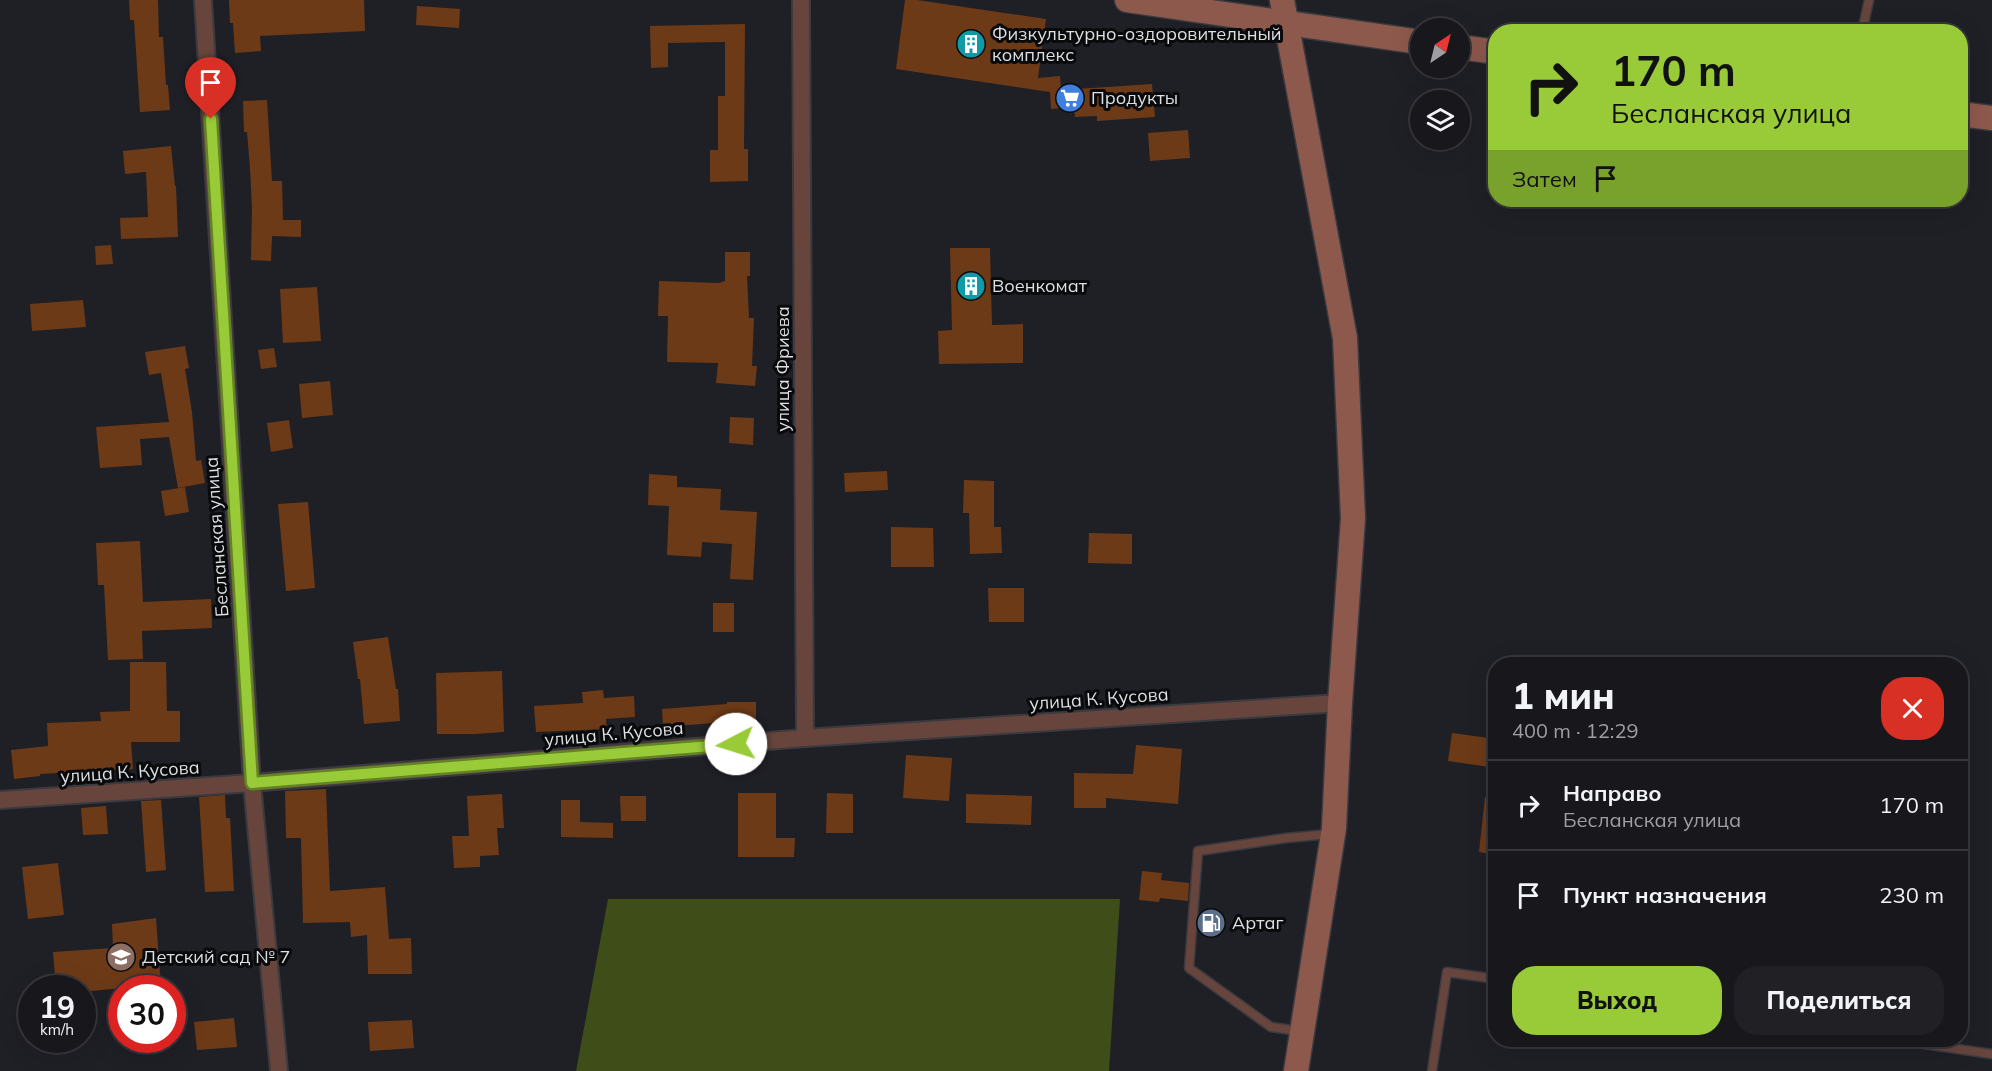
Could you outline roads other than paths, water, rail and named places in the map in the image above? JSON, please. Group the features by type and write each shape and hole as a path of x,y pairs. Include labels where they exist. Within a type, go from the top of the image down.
{"main road":[{"path":"1126,0 1410,41"},
{"path":"1282,0 1345,338 1353,518 1333,834 1296,1071"},
{"path":"1470,48 1488,51"},
{"path":"1968,115 1992,118"}],"street":[{"name":"Бесланская улица","path":"203,0 252,783 279,1071"},
{"name":"улица Фриева","path":"801,0 805,738"},
{"name":"улица К. Кусова","path":"0,800 252,783 805,738 1340,703"}],"lane":[{"path":"1864,24 1869,0"},
{"path":"1302,1031 1271,1027 1189,968 1198,851 1286,838 1333,834"},
{"path":"1432,1071 1447,972 1488,978"},
{"path":"1944,1047 1992,1054"}],"place":[{"name":"Физкультурно-оздоровительный комплекс","path":"971,44"},
{"name":"Продукты","path":"1070,98"},
{"name":"Военкомат","path":"971,286"},
{"name":"Артаг","path":"1211,923"},
{"name":"Детский сад № 7","path":"121,957"}]}
